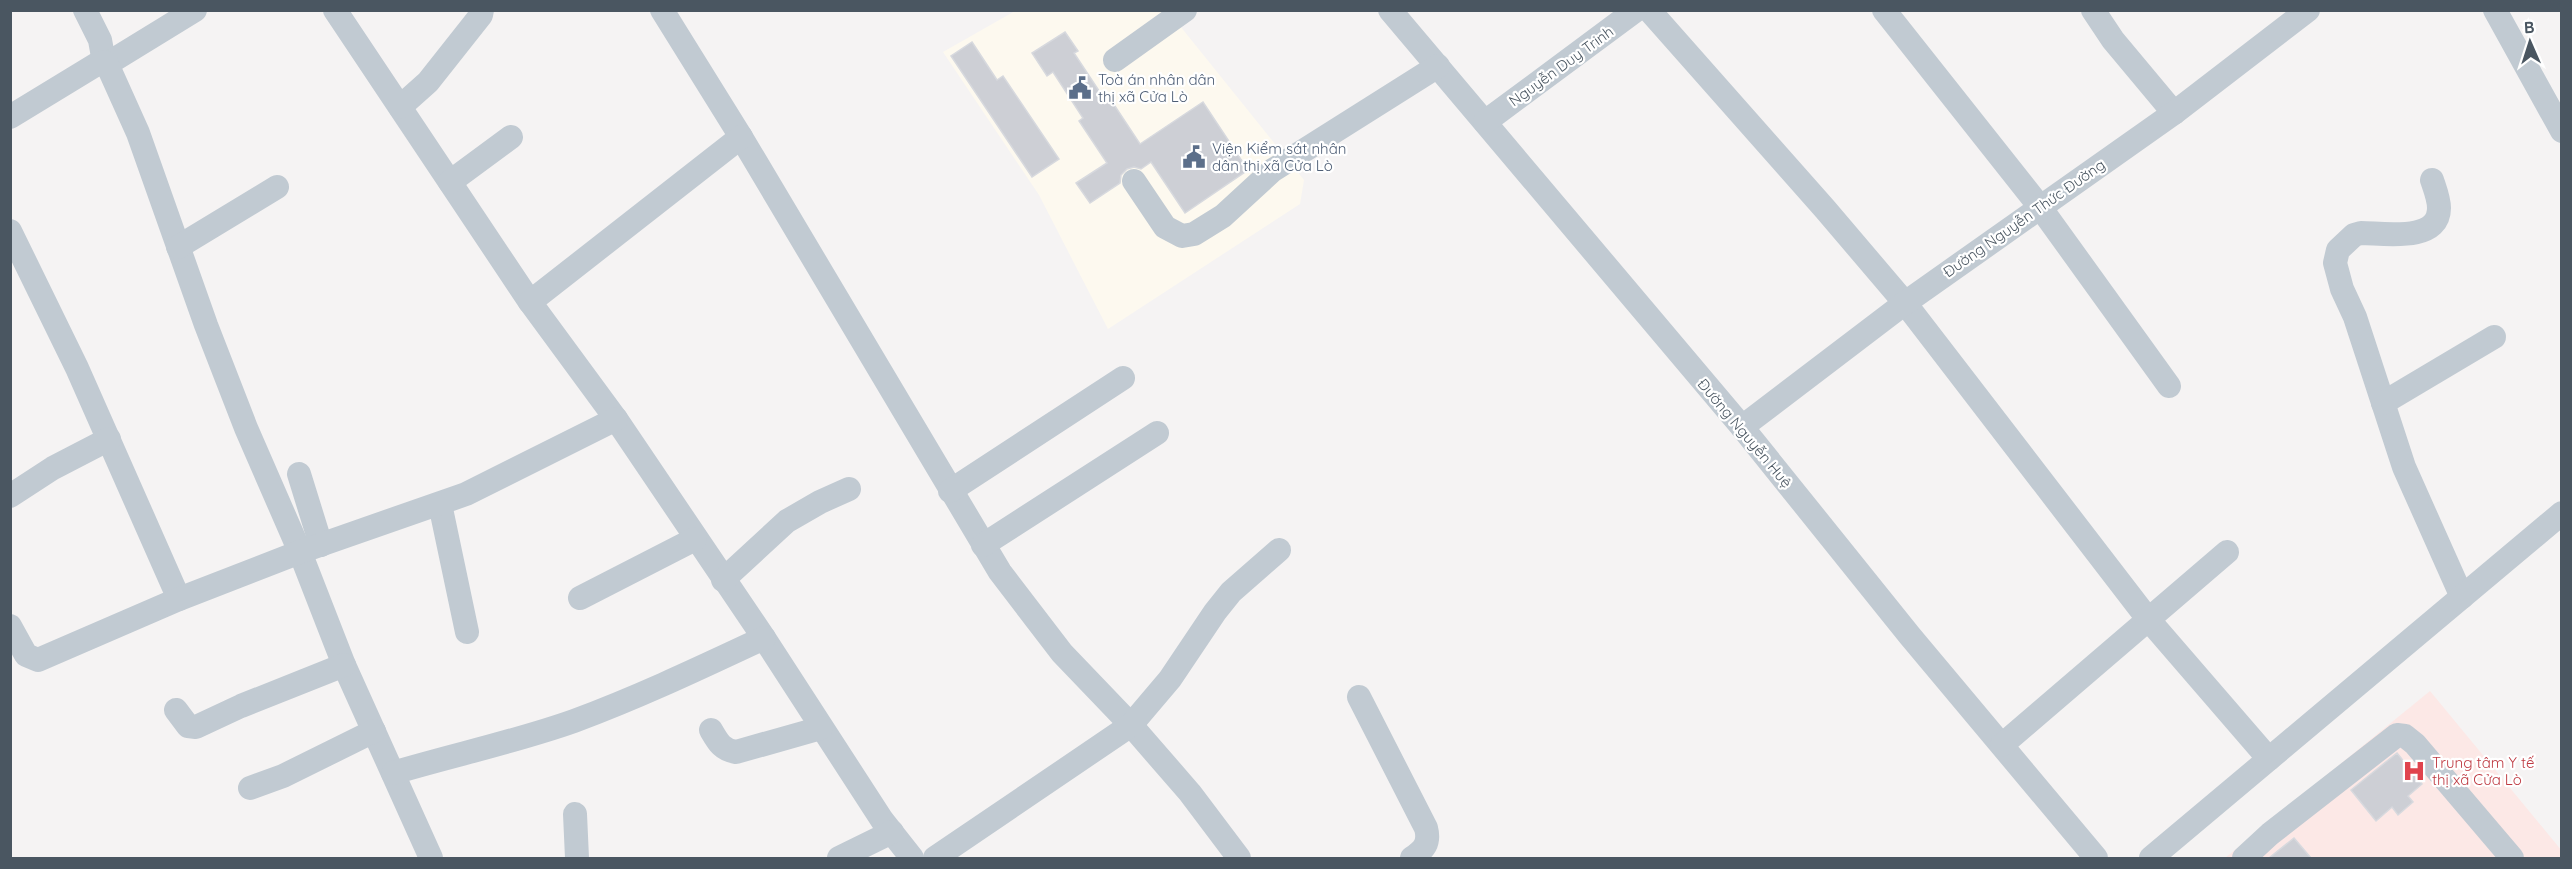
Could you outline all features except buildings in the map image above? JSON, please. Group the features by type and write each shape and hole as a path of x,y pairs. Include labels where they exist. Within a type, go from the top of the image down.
{"street":[{"path":"85,10 100,40 105,63 138,133 246,428 311,549"},
{"path":"10,117 97,64 105,63 195,10"},
{"path":"336,10 530,302 616,419 764,638 821,728 912,858"},
{"path":"400,107 428,82 481,15 482,10"},
{"path":"662,10 741,137 1000,572 1062,653 1131,725 1191,793 1239,858"},
{"path":"1115,60 1185,10"},
{"name":"Đường Nguyễn Huệ","path":"1390,10 1742,427 1910,636 2096,858"},
{"name":"Nguyễn Duy Trinh","path":"1485,122 1636,10"},
{"path":"1649,10 1905,303 2148,619 2269,759"},
{"path":"1884,10 2040,207 2169,386"},
{"path":"2093,10 2114,40 2174,113"},
{"name":"Đường Nguyễn Thức Đường","path":"1742,427 1905,303 2174,113 2308,10"},
{"path":"2495,10 2562,131"},
{"path":"1134,181 1165,227 1182,236 1194,234 1229,211 1273,170 1438,66"},
{"path":"450,182 511,137"},
{"path":"530,302 741,137"},
{"path":"2432,180 2439,211 2436,220 2426,229 2417,233 2354,235 2338,250 2335,263 2342,289 2355,317 2403,467 2462,597"},
{"path":"178,247 278,187"},
{"path":"10,231 77,368 179,599"},
{"path":"2383,403 2494,337"},
{"path":"950,491 1123,378"},
{"path":"10,626 26,655 38,660 179,599 311,549 440,504 506,476 616,419"},
{"path":"983,545 1156,433"},
{"path":"10,496 53,468 109,439"},
{"path":"299,474 311,549 344,665 431,858"},
{"path":"723,580 787,521 849,489"},
{"path":"440,504 467,632"},
{"path":"2151,858 2562,513"},
{"path":"580,598 695,539"},
{"path":"935,858 1131,725 1170,679 1231,592 1279,550"},
{"path":"2002,745 2227,552"},
{"path":"393,773 522,738 575,720 698,669 764,638"},
{"path":"176,710 188,726 196,727 241,706 344,665"},
{"path":"1359,697 1426,828 1428,836 1426,844 1412,858"},
{"path":"711,730 721,746 728,751 736,752 821,728"},
{"path":"250,788 283,776 374,731"},
{"path":"2244,858 2270,834 2397,735 2406,736 2415,744 2512,858"},
{"path":"575,814 577,858"},
{"path":"839,858 892,832"}],"shaded area":[{"path":"1015,11 1168,11 1304,180 1300,204 1108,329 1039,195 943,52"},
{"name":"Trung tâm Y tế thị xã Cửa Lò","path":"2430,691 2562,851 2561,858 2225,858"}],"place":[{"name":"Toà án nhân dân thị xã Cửa Lò","path":"1080,88"},
{"name":"Viện Kiểm sát nhân dân thị xã Cửa Lò","path":"1194,157"},
{"name":"Trung tâm Y tế thị xã Cửa Lò","path":"2414,771"}]}
